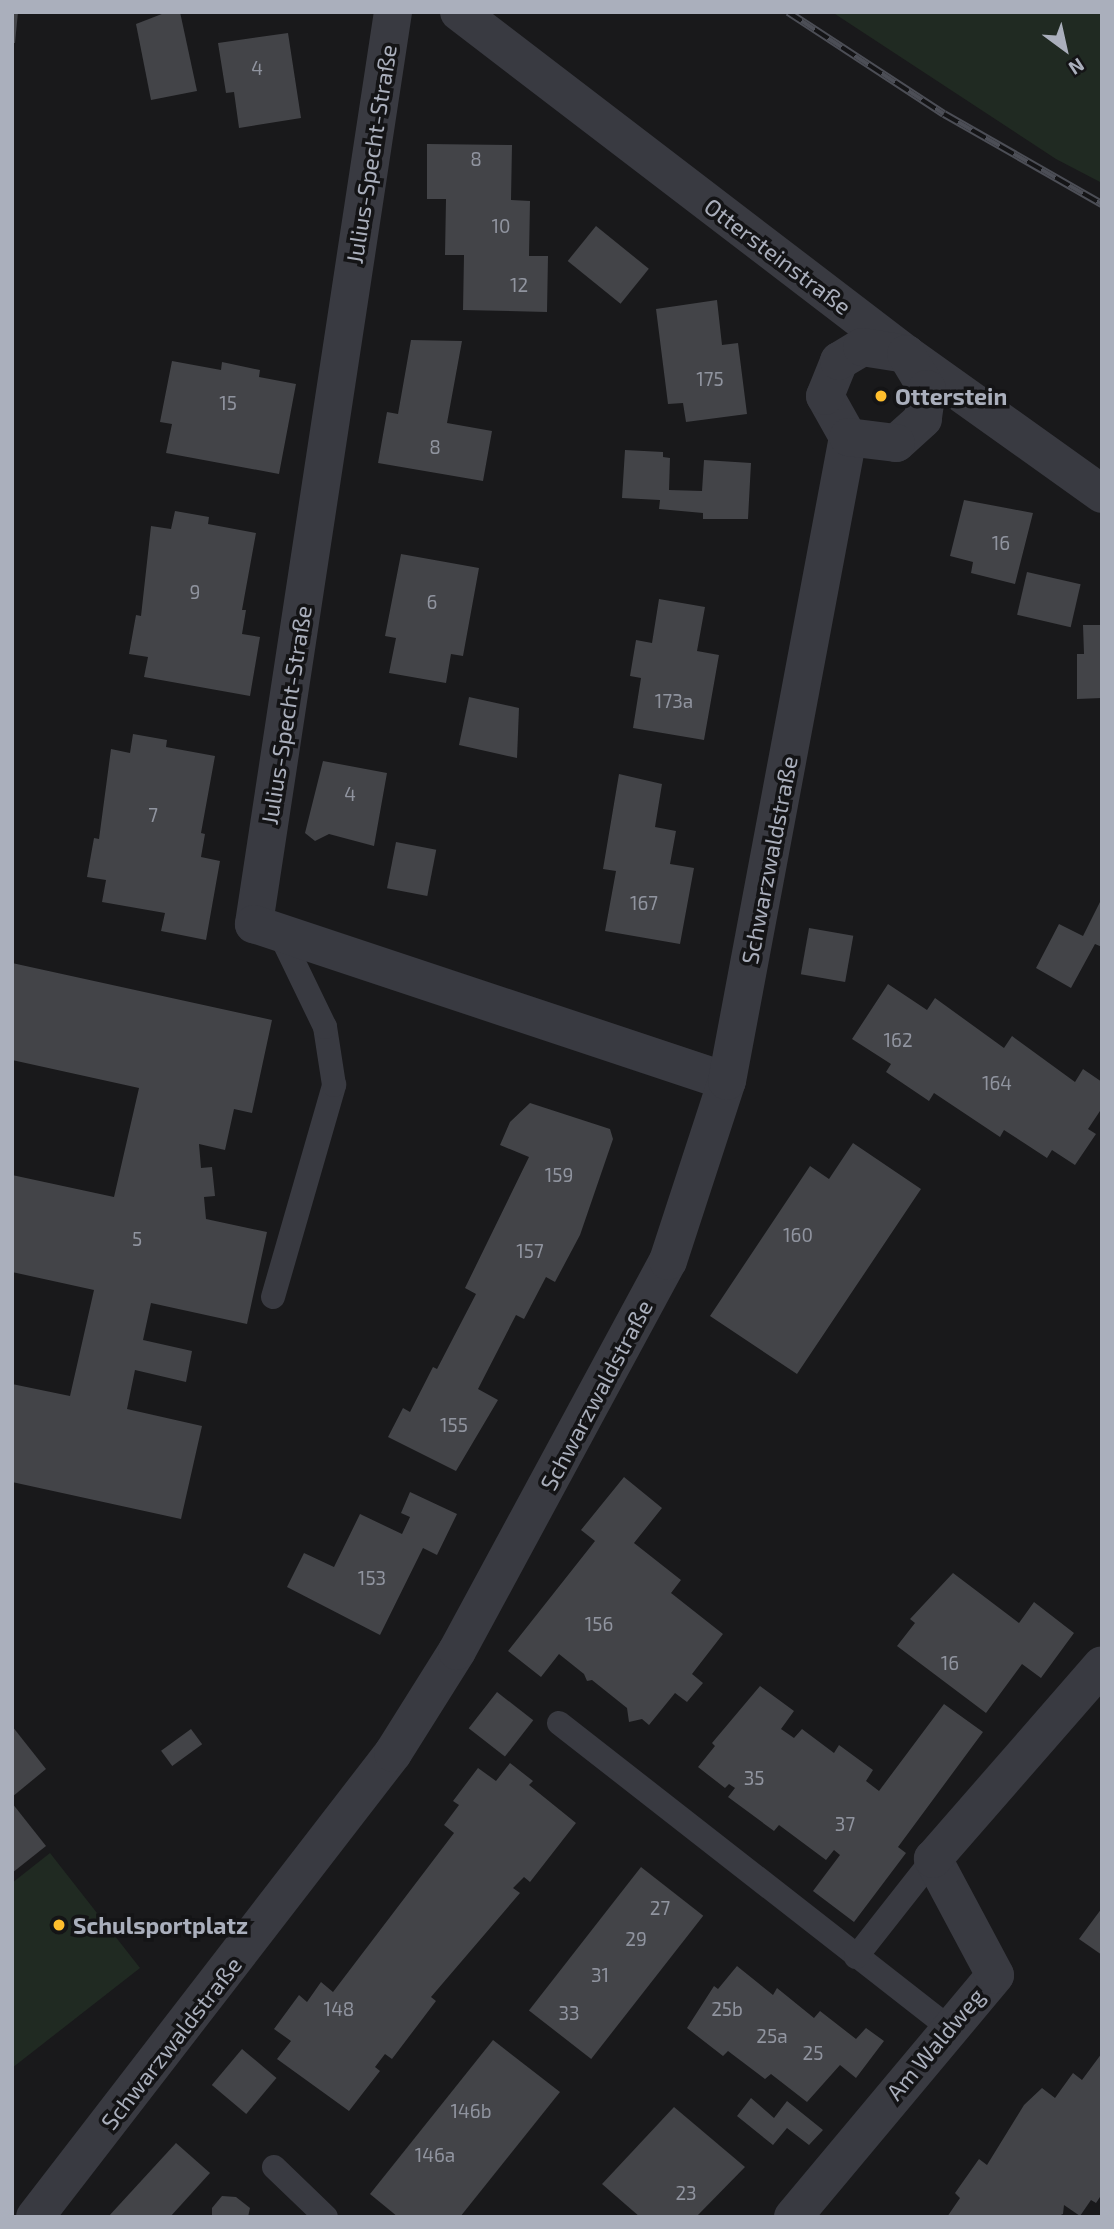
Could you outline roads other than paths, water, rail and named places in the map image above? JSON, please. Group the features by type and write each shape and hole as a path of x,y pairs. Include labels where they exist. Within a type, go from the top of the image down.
{"street":[{"name":"Julius-Specht-Straße","path":"393,12 254,923 727,1082"},
{"name":"Ottersteinstraße","path":"459,12 906,354 1102,494"},
{"path":"862,347 906,354 927,389 923,419 896,443 848,437 825,396 839,361 862,347"},
{"name":"Schwarzwaldstraße","path":"35,2217 393,1753 457,1651 668,1261 727,1082 848,437"},
{"path":"933,1860 1099,1666"},
{"name":"Am Waldweg","path":"793,2217 948,2027 995,1975 933,1860"}],"lane":[{"path":"273,1297 334,1085 325,1027 279,932"},
{"path":"559,1723 948,2027"},
{"path":"856,1957 933,1860"},
{"path":"274,2167 326,2217"}],"railway":[{"path":"788,12 944,114 1102,204"}],"place":[{"name":"Otterstein","path":"881,396"},
{"name":"Schulsportplatz","path":"59,1925"}]}
